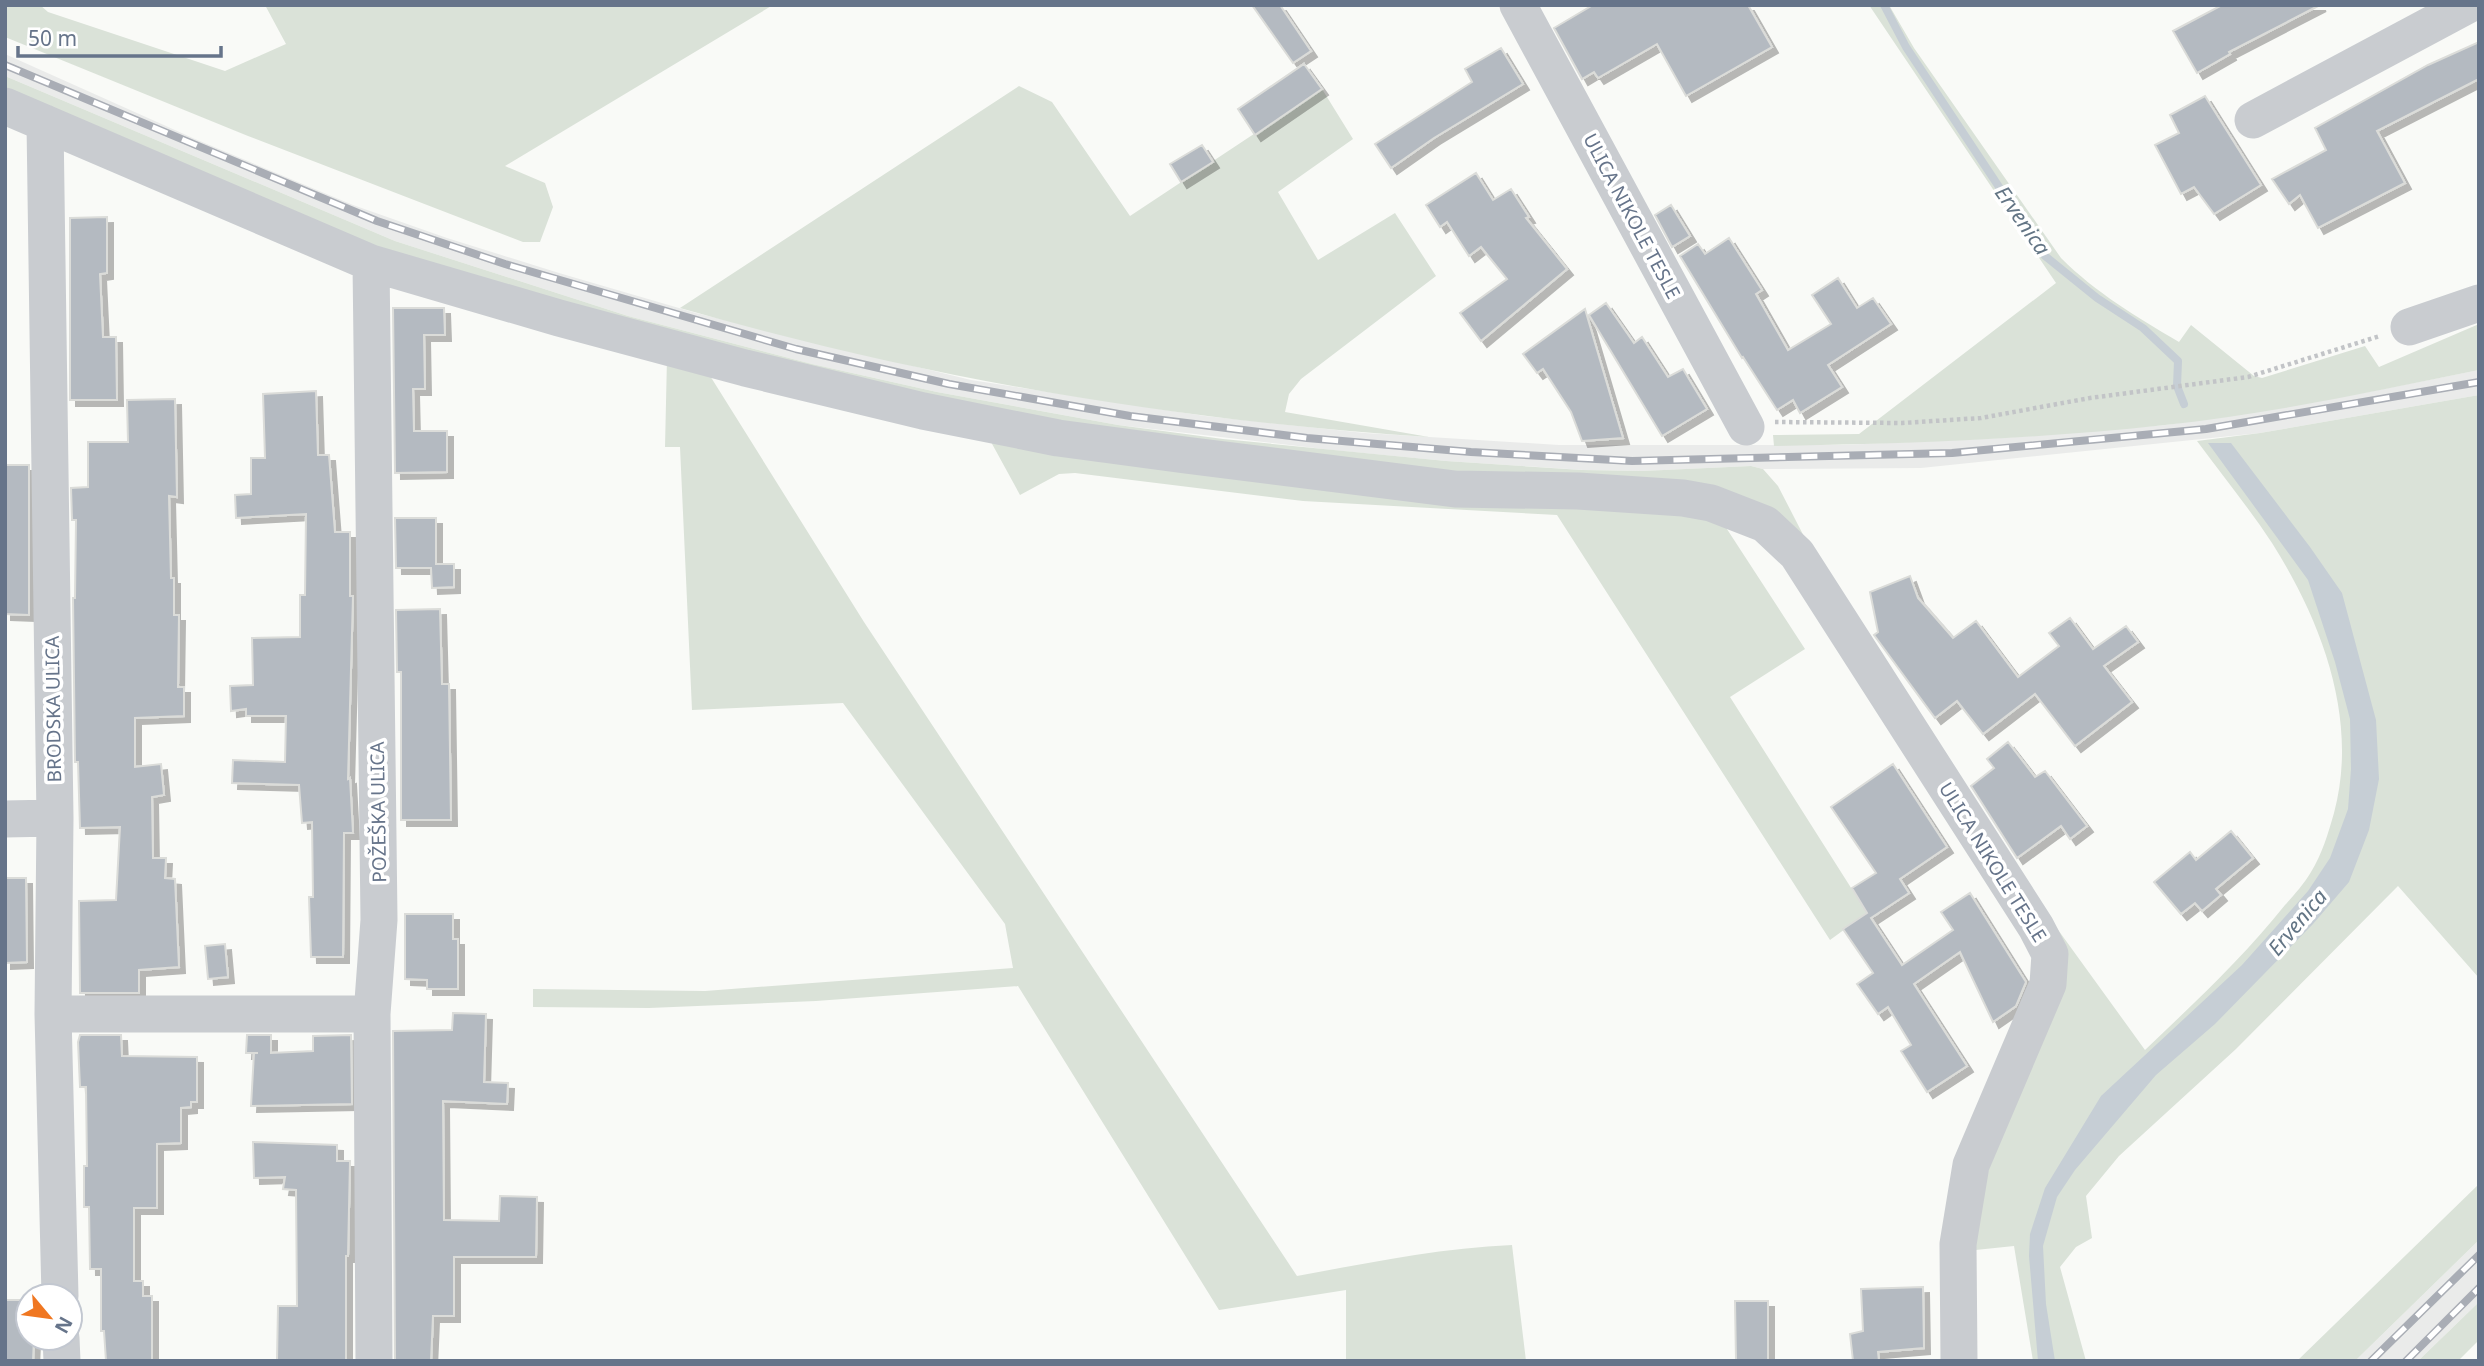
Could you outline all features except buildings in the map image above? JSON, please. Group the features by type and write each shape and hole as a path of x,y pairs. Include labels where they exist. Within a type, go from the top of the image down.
{"street":[{"name":"ULICA NIKOLE TESLE","path":"1518,5 1744,425"},
{"path":"2253,120 2468,5"},
{"name":"ULICA NIKOLE TESLE","path":"5,106 371,263 559,318 745,368 923,411 1058,438 1323,474 1455,489 1578,491 1683,498 1711,503 1765,524 1797,554 2029,916 2050,954 2048,984 1971,1165 1958,1244 1959,1361"},
{"name":"BRODSKA ULICA","path":"45,122 55,818 53,1014 60,1282"},
{"name":"POŽEŠKA ULICA","path":"371,263 379,920 372,1014 374,1361"},
{"path":"2409,327 2479,303"},
{"path":"5,819 55,818"},
{"path":"53,1014 372,1014"}],"path":[{"path":"1744,425 1981,418 2090,398 2248,377 2409,327"}],"shaded area":[{"path":"5,5 40,5 48,12 225,71 286,44 265,5 773,5 505,166 545,183 553,207 540,242 523,242 248,136 5,37"},
{"path":"1869,5 1889,5 1914,48 2061,258 2103,293 2163,333 2179,342 2191,325 2254,376 2262,378 2365,346 2379,367 2479,324 2479,370 2284,408 2165,425 1970,440 1774,446 1773,435 1859,434 2056,283"},
{"path":"5,54 195,139 353,205 559,273 696,313 971,380 1205,416 1365,433 1559,445 1842,445 2001,438 2166,425 2368,392 2479,370 2479,395 2260,433 1921,468 1763,469 1751,466 1642,471 1583,470 1332,450 1118,425 937,392 812,364 628,316 395,241 5,76"},
{"path":"5,76 395,241 628,316 812,364 937,392 1118,425 1223,439 1446,461 1582,470 1642,471 1751,466 1763,469 1778,486 1811,550 1781,526 1602,488 1006,420 421,265 5,89"},
{"path":"1019,86 1052,102 1130,216 1322,89 1353,139 1278,192 1318,260 1395,213 1436,276 1301,379 1289,394 1285,412 1429,437 1240,420 1051,393 864,355 680,308"},
{"path":"667,358 702,363 864,622 1297,1276 1431,1253 1512,1245 1526,1361 1346,1361 1346,1290 1219,1310 1018,986 816,1001 649,1008 533,1007 533,989 705,991 1013,968 1005,924 843,703 692,710 680,447 665,447"},
{"path":"2479,395 2479,978 2398,886 2236,1049 2119,1156 2086,1196 2092,1238 2076,1247 2060,1267 2086,1361 2033,1361 2014,1246 1966,1251 2056,927 2145,1050 2235,962 2305,881 2327,836 2341,778 2339,708 2331,673 2306,605 2272,543 2197,441 2260,433"},
{"path":"985,431 1656,510 1723,523 1805,649 1730,697 1867,913 1830,940 1557,515 1303,501 1075,473 1059,474 1020,495"},
{"path":"2479,1184 2479,1240 2355,1361 2297,1361"},
{"path":"2479,1240 2479,1302 2418,1361 2355,1361"},
{"path":"2479,1302 2479,1340 2458,1361 2418,1361"}],"water":[{"path":"2208,443 2231,443 2342,593 2376,720 2379,779 2369,830 2349,882 2313,924 2215,1024 2156,1075 2075,1170 2057,1197 2043,1246 2046,1304 2055,1361 2038,1361 2029,1256 2030,1234 2045,1188 2101,1096 2242,965 2308,891 2330,858 2348,809 2351,769 2350,719 2335,662 2308,580"}],"waterway":[{"name":"Ervenica","path":"1884,5 1906,47 2045,256 2097,298 2143,328 2178,361 2177,386 2184,404"}],"railway":[{"path":"5,65 377,221 505,264 796,349 949,384 1130,416 1307,438 1471,452 1632,461 1952,453 2206,429 2479,382"},
{"path":"2371,1361 2479,1255"},
{"path":"2406,1361 2479,1288"}]}
